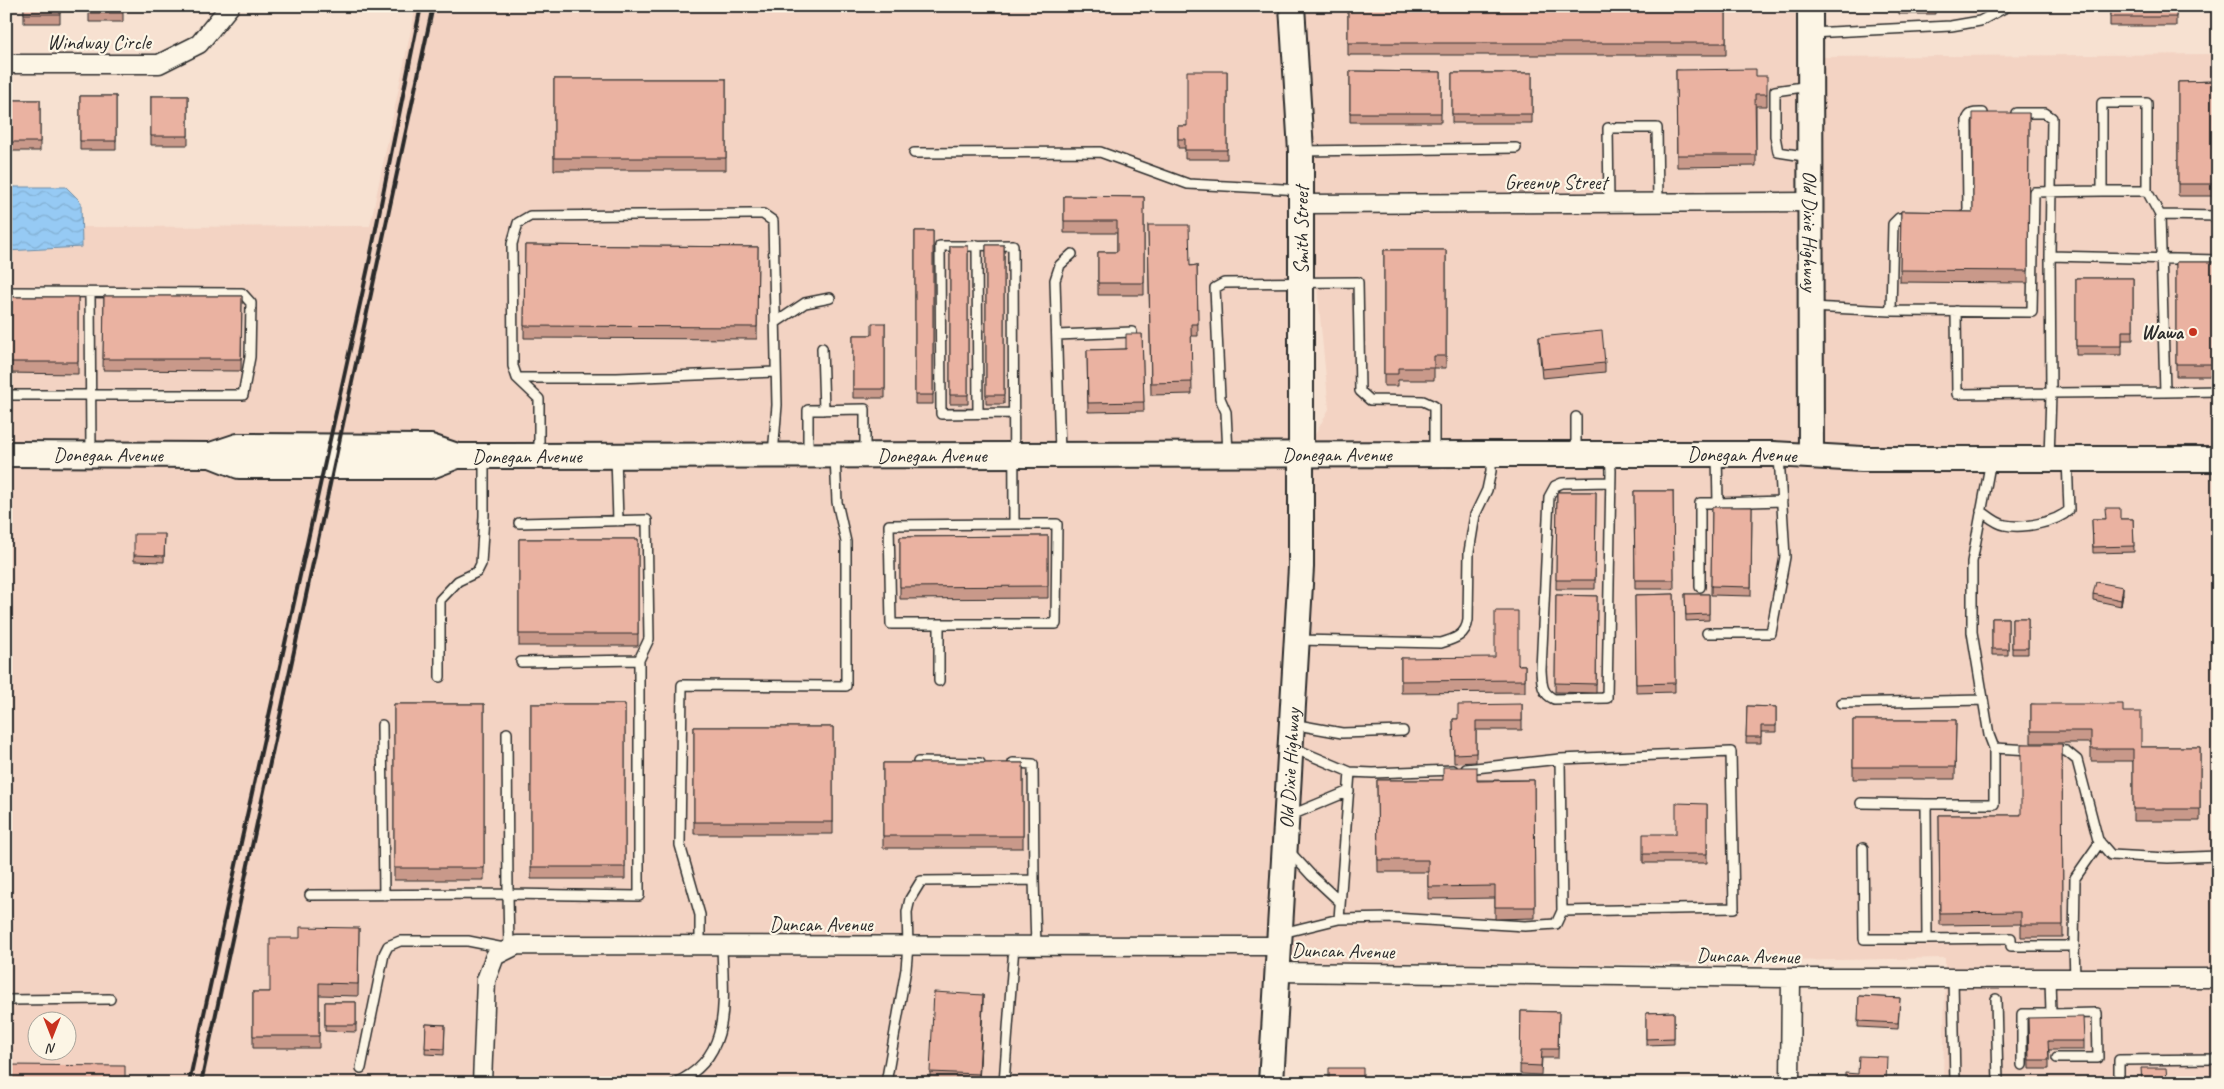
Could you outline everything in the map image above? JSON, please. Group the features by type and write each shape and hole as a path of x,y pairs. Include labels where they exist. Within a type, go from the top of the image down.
{"street":[{"name":"Windway Circle","path":"6,64 159,64 200,44 230,6"},
{"name":"Smith Street","path":"1292,6 1301,151 1301,454"},
{"name":"Old Dixie Highway","path":"1810,6 1811,456"},
{"name":"Greenup Street","path":"1301,197 1609,203 1811,202"},
{"name":"Donegan Avenue","path":"6,454 211,455 238,446 247,446 431,447 457,456 1716,454 1862,459 2218,459"},
{"name":"Old Dixie Highway","path":"1271,1083 1301,567 1301,454"},
{"name":"Duncan Avenue","path":"508,949 516,945 1036,946 1279,940"},
{"path":"482,1083 486,980 495,956 508,949"},
{"name":"Duncan Avenue","path":"1277,972 1791,978 2218,978"},
{"path":"1790,1083 1791,978"}],"lane":[{"path":"1810,33 1951,26 1980,21 2008,6"},
{"path":"1810,86 1775,91 1775,136 1778,152 1811,157"},
{"path":"2102,191 2102,104 2147,103 2147,191 2160,215 2164,392"},
{"path":"1954,217 1967,215 1968,210 1968,116 1972,113 1989,113"},
{"path":"1981,511 2004,525 2016,526 2051,521 2069,510 2058,459 2051,393 2052,118 2045,113 2006,113"},
{"path":"1609,203 1608,128 1657,128 1658,203"},
{"path":"1301,151 1516,148"},
{"path":"914,153 1100,152 1188,184 1301,197"},
{"path":"1811,307 1891,311 2032,312 2034,192 2147,191"},
{"path":"539,456 539,399 517,378 513,366 512,244 518,223 530,216 763,214 773,220 777,405 773,455"},
{"path":"2160,215 2218,216"},
{"path":"1891,311 1893,224 1899,218 1918,218"},
{"path":"1014,413 942,414 940,246 1013,245 1015,455 1014,524"},
{"path":"977,246 978,413"},
{"path":"1060,455 1055,280 1060,265 1072,254"},
{"path":"2050,256 2218,260"},
{"path":"1228,455 1226,412 1220,398 1215,288 1224,284 1358,282 1360,392 1370,400 1423,401 1434,406 1434,454"},
{"path":"6,292 242,293 251,303 250,357 243,395 6,395"},
{"path":"90,293 91,455"},
{"path":"775,323 805,303 830,298"},
{"path":"1956,311 1957,394 2218,391"},
{"path":"1057,335 1132,332"},
{"path":"822,348 824,410"},
{"path":"517,378 617,378 775,372"},
{"path":"808,455 808,410 865,409 866,455"},
{"path":"1576,417 1576,454"},
{"path":"1297,640 1441,643 1461,635 1467,628 1468,620 1469,552 1475,515 1486,490 1491,471 1491,454"},
{"path":"1610,454 1610,482 1607,698 1554,699 1547,696 1542,687 1550,497 1555,486 1562,483 1610,482"},
{"path":"1716,454 1718,503"},
{"path":"700,945 700,915 680,845 682,685 846,686 846,542 837,502 835,455"},
{"path":"1706,633 1771,633 1785,557 1778,455"},
{"path":"440,678 440,600 458,581 477,572 481,564 484,525 484,456"},
{"path":"616,456 618,521"},
{"path":"1861,803 1994,804 1994,748 1989,735 1972,632 1972,562 1992,459"},
{"path":"1700,587 1700,503 1782,501"},
{"path":"310,896 508,894 640,896 639,660 649,640 648,520 519,523"},
{"path":"1014,524 1057,524 1056,624 891,624 889,525 1014,524"},
{"path":"939,624 939,681"},
{"path":"520,662 639,660"},
{"path":"1842,703 1984,700"},
{"path":"382,725 384,895"},
{"path":"1291,735 1403,731"},
{"path":"360,1068 384,954 388,946 400,941 468,941 508,949 507,733"},
{"path":"1291,735 1350,772 1477,769 1560,758 1731,752 1734,908 1562,911"},
{"path":"1994,748 2066,751 2076,760 2100,842 2111,855 2123,857 2218,856"},
{"path":"1279,940 1338,919 1393,918 1525,926 1556,924 1562,911 1560,758"},
{"path":"918,762 1033,764 1036,946"},
{"path":"1338,919 1350,772"},
{"path":"1286,817 1349,791"},
{"path":"1926,804 1927,938"},
{"path":"2075,978 2075,878 2100,842"},
{"path":"1284,846 1339,901"},
{"path":"1863,848 1864,939 2011,938 2011,946 2074,946"},
{"path":"886,1083 903,993 908,946 907,912 910,899 921,881 1034,880"},
{"path":"674,1083 689,1076 708,1059 723,1025 722,945"},
{"path":"1004,1083 1014,946"},
{"path":"1953,978 1954,1083"},
{"path":"2050,978 2051,1014"},
{"path":"1996,999 1998,1083"},
{"path":"6,1000 110,1000"},
{"path":"2022,1065 2022,1014 2097,1013 2098,1058 2057,1058"},
{"path":"2119,1083 2119,1060 2218,1059"}],"shaded area":[{"path":"416,6 1283,6 1292,151 1292,444 337,446 6,444 6,251 82,247 82,227 370,226"},
{"path":"1300,6 1801,6 1802,192 1310,194"},
{"path":"2218,54 2218,449 1863,449 1820,446 1819,57"},
{"path":"1802,212 1803,446 2218,469 2218,968 1945,968 1945,958 1567,965 1287,962 1310,444 1329,409 1310,214"},
{"path":"6,464 1292,464 1293,566 1270,936 517,935 491,946 478,976 474,1078 472,1083 6,1083"},
{"path":"518,955 1269,956 1266,1012 1254,1083 491,1083 495,982 502,963"},
{"path":"1945,988 2218,988 2218,1083 1943,1083"}],"water":[{"path":"6,187 66,187 81,202 82,247 6,251"}],"building":[{"path":"24,6 60,6 60,14 24,14"},
{"path":"89,6 123,6 123,13 89,13"},
{"path":"1348,6 1726,6 1726,43 1348,43"},
{"path":"1899,6 1935,6 1935,8 1899,8"},
{"path":"2110,6 2176,6 2176,17 2110,17"},
{"path":"1756,69 1756,76 1767,76 1767,94 1755,94 1756,155 1677,155 1676,70"},
{"path":"1187,71 1227,71 1227,150 1185,150 1185,139 1178,139 1178,126 1187,126"},
{"path":"1350,71 1441,72 1441,113 1350,113"},
{"path":"1452,73 1532,73 1532,114 1452,114"},
{"path":"554,79 726,79 726,158 554,158"},
{"path":"2218,81 2218,184 2178,184 2178,82"},
{"path":"80,96 116,96 116,141 80,141"},
{"path":"151,96 188,96 188,136 151,136"},
{"path":"6,100 40,100 40,142 6,142"},
{"path":"1973,113 2029,113 2028,271 1900,270 1901,211 1973,212"},
{"path":"1064,196 1144,197 1144,283 1098,283 1098,252 1117,252 1117,221 1064,221"},
{"path":"1148,225 1189,225 1190,266 1197,265 1198,324 1191,324 1192,382 1151,383"},
{"path":"915,231 933,231 933,395 915,395"},
{"path":"525,245 758,247 757,327 524,326"},
{"path":"986,245 1004,245 1004,395 986,395"},
{"path":"950,246 968,246 968,395 950,395"},
{"path":"1384,250 1446,250 1446,356 1434,356 1434,368 1398,368 1398,374 1384,374"},
{"path":"2176,262 2218,262 2218,364 2176,364"},
{"path":"2076,278 2133,278 2133,331 2122,331 2122,346 2076,346"},
{"path":"104,296 242,296 241,359 103,359"},
{"path":"6,297 78,297 78,362 6,362"},
{"path":"872,323 885,323 885,389 853,389 853,335 872,335"},
{"path":"1602,331 1605,363 1542,369 1539,337"},
{"path":"1126,334 1142,334 1144,402 1088,403 1087,350 1126,349"},
{"path":"1634,491 1673,491 1674,580 1635,580"},
{"path":"1557,492 1596,492 1595,580 1556,580"},
{"path":"1712,507 1752,507 1751,587 1711,586"},
{"path":"2105,508 2120,508 2120,519 2133,519 2134,546 2093,547 2092,519 2106,519"},
{"path":"134,534 165,534 164,556 134,555"},
{"path":"1048,536 1048,586 900,587 900,537"},
{"path":"519,539 638,539 638,634 519,634"},
{"path":"2096,582 2123,587 2121,600 2093,594"},
{"path":"1674,594 1675,683 1636,684 1635,595"},
{"path":"1685,594 1709,594 1709,614 1686,615"},
{"path":"1556,595 1597,596 1596,684 1555,683"},
{"path":"1495,611 1518,611 1518,665 1525,665 1525,680 1401,681 1401,658 1495,657"},
{"path":"1992,618 2008,618 2008,649 1992,649"},
{"path":"2012,618 2028,618 2028,648 2012,648"},
{"path":"394,704 484,704 484,868 394,868"},
{"path":"531,704 625,704 625,867 531,867"},
{"path":"1522,704 1522,721 1476,721 1476,753 1454,754 1453,719 1458,719 1458,705"},
{"path":"2031,704 2123,704 2123,712 2141,712 2141,747 2200,747 2200,809 2133,809 2133,749 2091,749 2091,731 2031,731"},
{"path":"1747,706 1776,707 1776,726 1761,726 1761,737 1746,737"},
{"path":"1853,720 1956,720 1955,767 1853,767"},
{"path":"694,727 833,727 833,822 694,822"},
{"path":"2021,744 2062,744 2063,925 2021,925 2021,912 1940,913 1939,815 2021,815"},
{"path":"883,763 1023,763 1023,836 883,836"},
{"path":"1443,767 1477,767 1477,781 1534,780 1535,907 1495,907 1495,886 1428,887 1428,860 1378,860 1377,780 1443,780"},
{"path":"1676,803 1707,804 1707,854 1643,854 1643,834 1676,834"},
{"path":"300,927 359,928 358,984 319,983 319,1036 253,1036 253,992 270,992 270,938 300,938"},
{"path":"934,992 983,995 979,1074 930,1072"},
{"path":"1859,996 1900,998 1898,1023 1858,1021"},
{"path":"325,1002 356,1002 356,1025 325,1025"},
{"path":"1521,1011 1559,1012 1558,1049 1542,1049 1541,1066 1520,1065"},
{"path":"1674,1012 1674,1038 1646,1039 1646,1013"},
{"path":"2083,1017 2084,1041 2048,1041 2049,1060 2029,1060 2028,1018"},
{"path":"426,1024 445,1025 444,1049 425,1048"},
{"path":"1859,1056 1887,1057 1886,1083 1845,1083 1845,1073 1858,1074"},
{"path":"6,1065 125,1066 125,1083 6,1083"},
{"path":"1329,1068 1363,1068 1363,1083 1329,1083"},
{"path":"2141,1068 2166,1068 2167,1079 2207,1079 2207,1083 2142,1083"}],"railway":[{"path":"223,924 369,263 421,6"},
{"path":"201,1083 433,6"},
{"path":"189,1083 225,917"}],"place":[{"name":"Wawa","path":"2193,332"}]}
